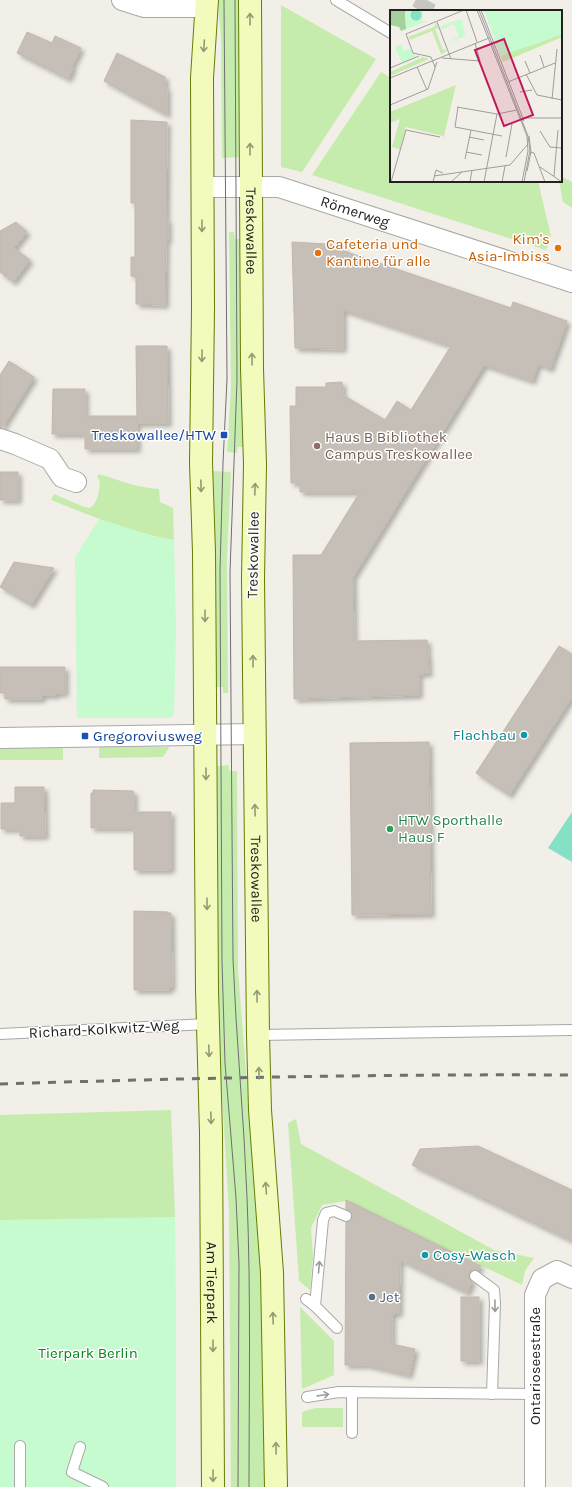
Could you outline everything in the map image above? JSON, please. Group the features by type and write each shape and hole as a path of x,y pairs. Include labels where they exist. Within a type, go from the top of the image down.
{"main road":[{"name":"Treskowallee","path":"250,0 252,369 256,464 253,572 258,1035 260,1110 272,1273 276,1487"},
{"path":"207,4 202,78 203,309 201,463 204,552 208,1024"},
{"name":"Am Tierpark","path":"208,1024 212,1244 213,1487"}],"street":[{"path":"122,0 144,7 207,4"},
{"name":"Römerweg","path":"202,187 279,187 572,282"},
{"path":"0,440 15,444 50,459 62,477 76,482"},
{"path":"0,738 254,734"},
{"name":"Ontarioseestraße","path":"535,1487 535,1295 542,1279 564,1274"}],"lane":[{"path":"336,0 390,32"},
{"name":"Richard-Kolkwitz-Weg","path":"0,1034 208,1024"},
{"path":"258,1035 572,1030"},
{"path":"315,1306 322,1220 326,1213 334,1211 346,1216"},
{"path":"475,1276 494,1290 496,1303 492,1394"},
{"path":"306,1299 337,1328"},
{"path":"307,1397 339,1392 535,1394"},
{"path":"352,1392 352,1433"},
{"path":"20,1446 20,1487"},
{"path":"80,1447 72,1472 103,1487"}],"green space":[{"path":"218,0 240,0 241,157 222,158 221,37"},
{"path":"281,5 376,59 302,172 281,167"},
{"path":"381,72 390,77 390,182 538,182 551,236 546,250 312,175"},
{"path":"562,177 572,182 572,208 563,202 559,182 562,182"},
{"path":"229,232 234,232 235,239 242,239 246,447 238,447 237,453 227,452 231,386"},
{"path":"211,471 231,472 227,560 228,693 223,693 223,687 216,687"},
{"path":"99,474 136,485 159,489 160,502 173,508 174,540 143,533 96,518 51,500 54,494 84,507 90,508 95,503 98,496 100,482 97,476"},
{"path":"99,519 153,536 174,540 176,630 174,715 170,718 77,718 75,558"},
{"path":"99,747 169,748 163,757 99,758"},
{"path":"0,748 63,748 63,760 0,760"},
{"path":"229,765 229,771 237,771 238,969 262,1278 266,1487 231,1487 229,1211 220,1063 217,766"},
{"path":"572,812 572,862 548,848"},
{"name":"Tierpark Berlin","path":"171,1110 175,1217 176,1487 0,1487 4,1220 0,1220 0,1115"},
{"path":"296,1119 301,1144 494,1250 534,1258 525,1271 522,1285 346,1201 322,1205 311,1228 313,1256 310,1290 299,1281 288,1123"},
{"name":"Tierpark Berlin","path":"175,1217 176,1487 0,1487 0,1220"},
{"path":"300,1307 334,1341 334,1375 302,1389"},
{"path":"315,1408 343,1408 343,1427 302,1427 302,1412"}],"building":[{"path":"27,32 52,43 55,36 81,48 72,66 73,68 68,79 17,53"},
{"path":"117,53 165,77 165,88 167,88 167,115 104,81"},
{"path":"131,120 167,122 166,220 168,220 168,240 166,240 165,305 136,304 136,277 131,276 131,257 135,257 135,203 131,203"},
{"path":"16,222 27,232 14,248 30,260 13,282 0,272 0,231"},
{"path":"292,242 343,245 344,251 511,308 513,302 567,321 550,369 538,364 532,381 484,365 353,577 354,641 427,640 429,673 419,674 419,695 294,699 293,555 321,555 360,492 300,492 300,483 291,483 290,406 296,406 296,387 326,387 326,383 342,382 343,395 385,420 397,401 411,410 451,346 343,310 343,349 295,348"},
{"path":"136,346 167,346 168,423 137,423"},
{"path":"9,361 34,377 2,428 0,428 0,375"},
{"path":"53,389 85,389 85,416 137,416 137,449 85,449 85,434 52,434"},
{"path":"0,472 18,472 18,500 0,500"},
{"path":"14,562 54,568 31,605 0,587"},
{"name":"Flachbau","path":"559,646 572,654 572,697 509,795 476,773"},
{"path":"0,667 65,667 65,693 57,693 56,695 42,695 42,699 5,699 5,693 0,693"},
{"name":"HTW Sporthalle Haus F","path":"429,742 431,914 352,915 350,743"},
{"path":"15,787 44,787 45,836 20,836 20,829 1,829 1,803 15,803"},
{"path":"93,790 133,791 134,812 171,812 171,869 134,870 134,828 91,828 91,793 93,793"},
{"path":"134,911 171,913 172,987 169,987 169,990 134,990"},
{"path":"478,1146 572,1190 572,1241 412,1165 420,1149"},
{"path":"346,1200 481,1266 478,1270 473,1270 470,1272 469,1278 472,1282 467,1293 400,1260 399,1313 392,1314 392,1344 415,1349 409,1375 367,1365 345,1365 346,1222 350,1221 352,1216 351,1212 346,1209"},
{"name":"Cosy-Wasch","path":"461,1297 479,1297 479,1361 461,1361"}],"tunnel":[{"path":"422,10 427,0"}],"tram line":[{"path":"224,0 227,379 220,570 222,961 225,1063 236,1198 239,1264 238,1487"},
{"path":"235,0 237,380 230,572 233,959 246,1167 250,1342 249,1487"}],"railway":[{"path":"0,1084 286,1077 572,1075"}],"place":[{"name":"Kim's Asia-Imbiss","path":"558,248"},
{"name":"Cafeteria und Kantine für alle","path":"318,253"},
{"name":"Treskowallee/HTW","path":"224,435"},
{"name":"Haus B Bibliothek Campus Treskowallee","path":"317,446"},
{"name":"Flachbau","path":"524,735"},
{"name":"Gregoroviusweg","path":"85,736"},
{"name":"HTW Sporthalle Haus F","path":"390,829"},
{"name":"Cosy-Wasch","path":"425,1255"},
{"name":"Jet","path":"372,1297"}]}
